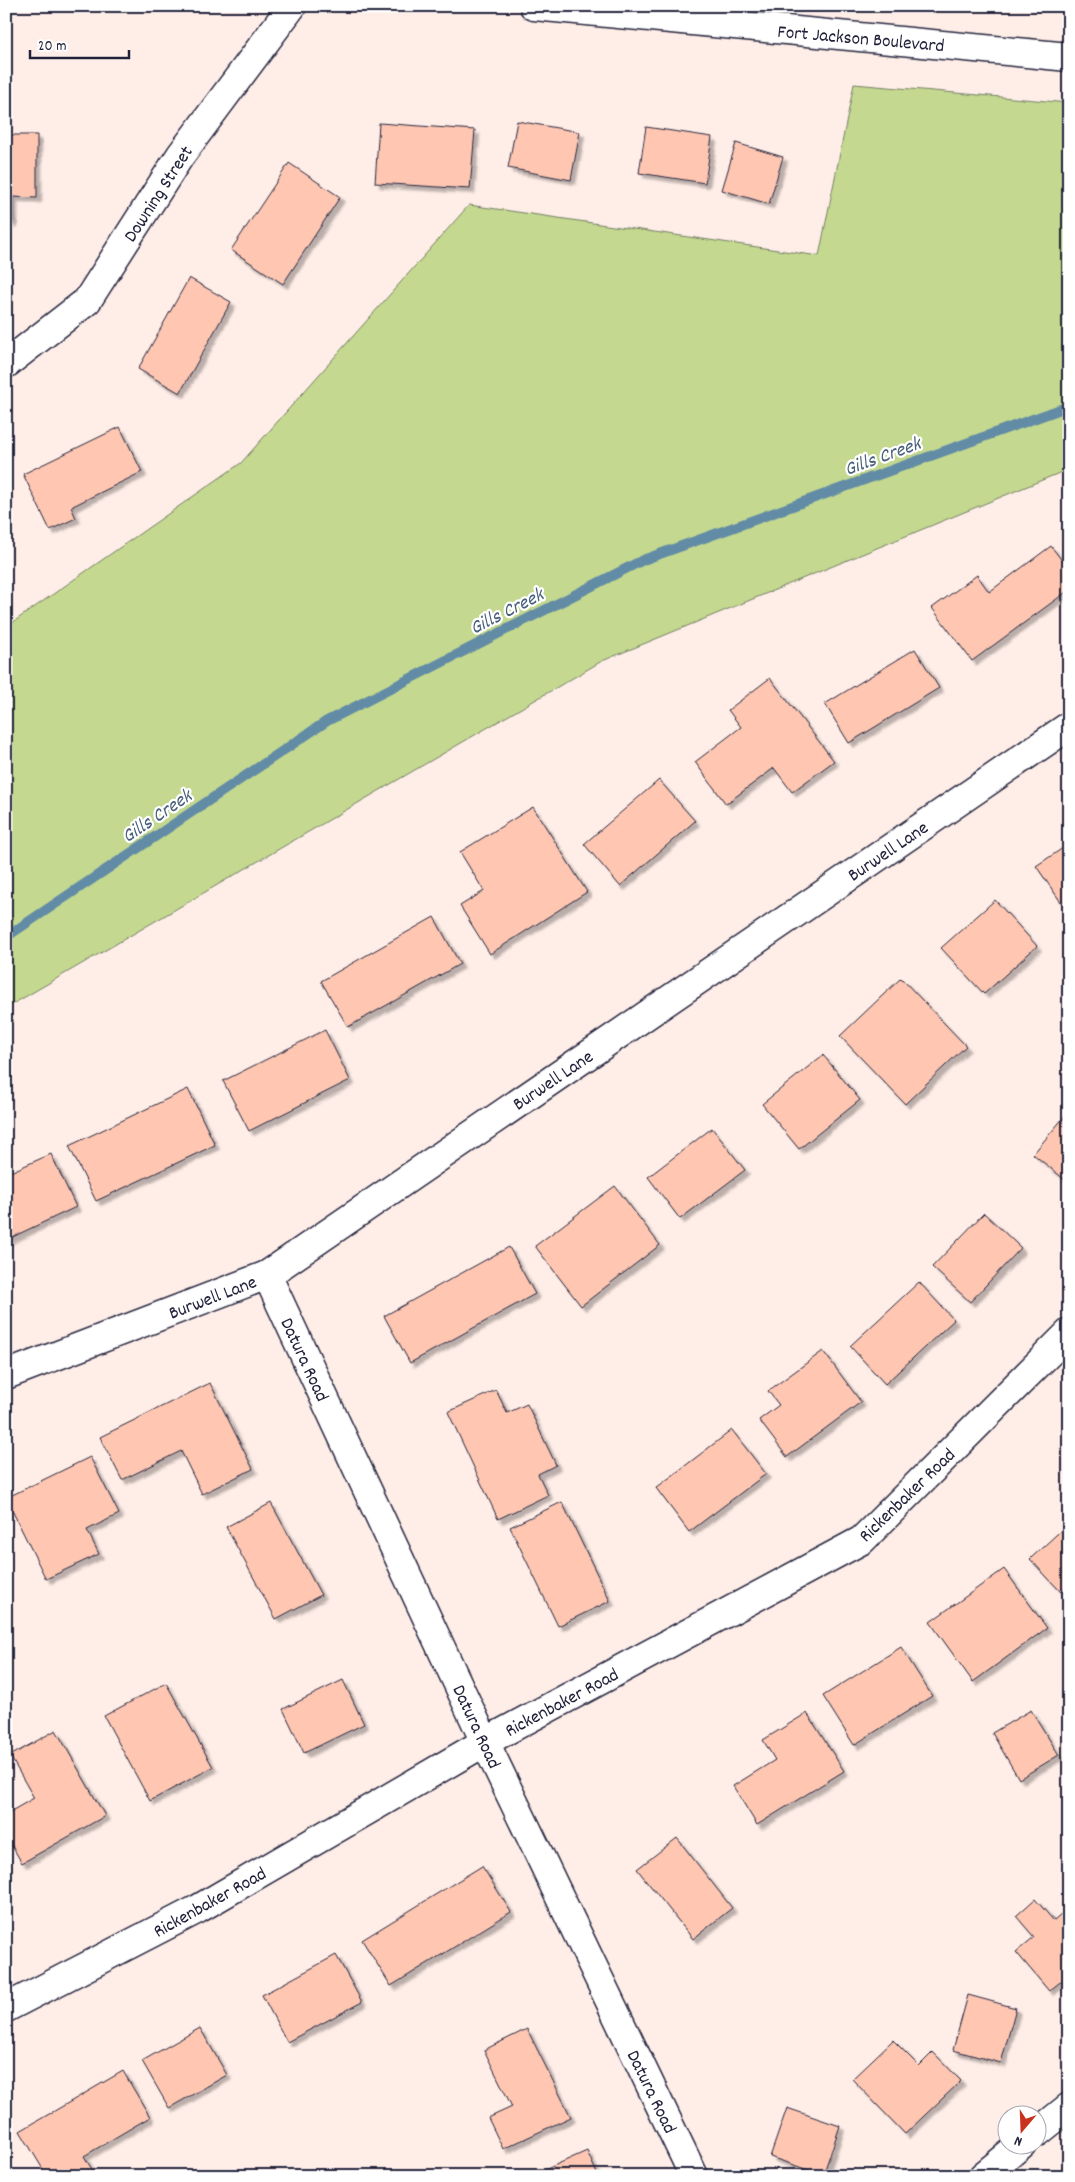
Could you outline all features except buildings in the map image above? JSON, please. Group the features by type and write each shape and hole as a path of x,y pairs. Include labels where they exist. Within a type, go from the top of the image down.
{"street":[{"name":"Downing Street","path":"6,364 87,301 180,156 292,6"},
{"name":"Fort Jackson Boulevard","path":"534,6 658,12 1069,57"},
{"name":"Burwell Lane","path":"6,1375 267,1275 1069,726"},
{"name":"Datura Road","path":"267,1275 485,1742 694,2176"},
{"name":"Rickenbaker Road","path":"6,2008 198,1908 485,1742 862,1540 1069,1333"},
{"path":"1048,2124 1069,2107"},
{"path":"983,2176 1010,2154"}],"green space":[{"path":"854,84 1069,103 1069,469 602,661 6,1008 6,627 241,463 469,205 819,256"}],"waterway":[{"name":"Gills Creek","path":"6,937 327,721 643,560 1069,406"}]}
